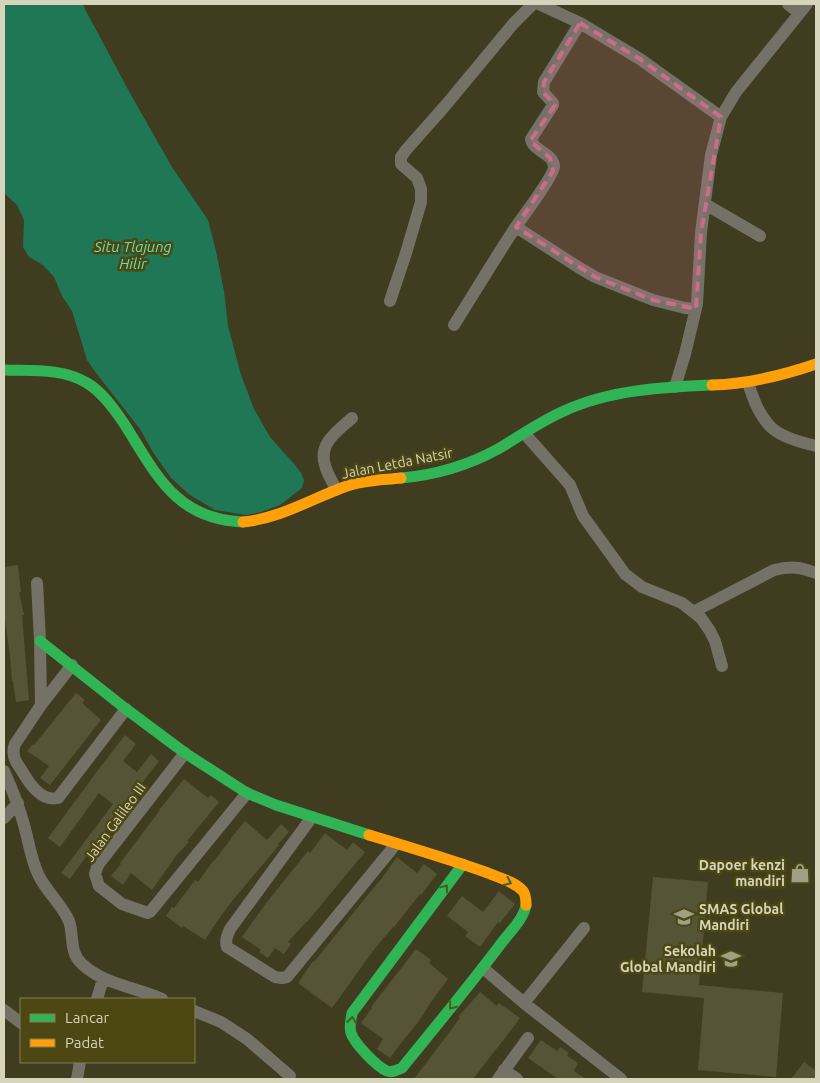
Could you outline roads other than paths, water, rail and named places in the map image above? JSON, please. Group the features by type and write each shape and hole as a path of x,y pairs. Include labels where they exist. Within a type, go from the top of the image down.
{"street":[{"path":"390,300 421,202 421,189 417,178 401,164 401,157 532,4"},
{"path":"539,4 580,23 640,59 721,117"},
{"path":"674,387 685,354 696,309 701,233 711,154 721,117 731,98 803,8 788,4"},
{"path":"454,325 553,171 553,162 531,143 531,139 553,105 543,92 544,82 580,23"},
{"path":"705,204 760,236"},
{"path":"516,226 596,277 653,300 696,309"},
{"name":"Jalan Letda Natsir","path":"4,370 52,372 75,377 86,382 105,399 163,484 175,495 202,513 215,518 240,522 256,521 272,516 336,490 369,480 415,477 442,472 467,464 524,434 558,413 578,404 613,396 674,387 748,383 780,376 816,364"},
{"path":"748,383 754,403 775,431 816,446"},
{"path":"336,490 325,466 323,450 326,443 352,418"},
{"path":"524,434 570,485 583,516 624,574 642,587 682,603 701,618 715,641 722,666"},
{"path":"694,612 774,570 795,567 816,573"},
{"path":"38,583 41,705"},
{"path":"40,641 185,753 247,793 312,817 463,864 505,880 523,891 526,896 525,909 483,968 402,1068 387,1072 365,1052 352,1034 350,1024 352,1013 463,864"},
{"path":"72,665 41,705 15,744 13,751 15,760 32,786 48,798 58,798 126,709"},
{"name":"Jalan Galileo III","path":"185,753 98,865 95,874 98,884 122,904 148,913 150,912 247,793"},
{"path":"4,771 18,803 39,877 69,922 72,942 82,964 103,979 160,998"},
{"path":"4,818 18,803"},
{"path":"312,817 226,937 227,947 275,977 282,978 287,976 396,844"},
{"path":"524,1003 584,928"},
{"path":"483,968 524,1003 621,1079"},
{"path":"97,998 103,979"},
{"path":"4,1010 20,1022"},
{"path":"195,1011 221,1022 247,1040 290,1076"},
{"path":"516,1079 501,1075 528,1038"},
{"path":"77,1079 80,1063"}],"water":[{"name":"Situ Tlajung Hilir","path":"4,4 83,4 172,167 208,220 224,291 228,326 241,375 254,409 270,437 295,465 304,480 302,488 280,505 246,515 215,510 190,495 171,478 154,454 140,429 87,360 72,311 62,296 54,277 43,265 29,257 23,247 24,220 17,205 4,193"}],"place":[{"name":"Dapoer kenzi mandiri","path":"800,873"},
{"name":"SMAS Global Mandiri","path":"684,917"},
{"name":"Sekolah Global Mandiri","path":"731,959"}]}
